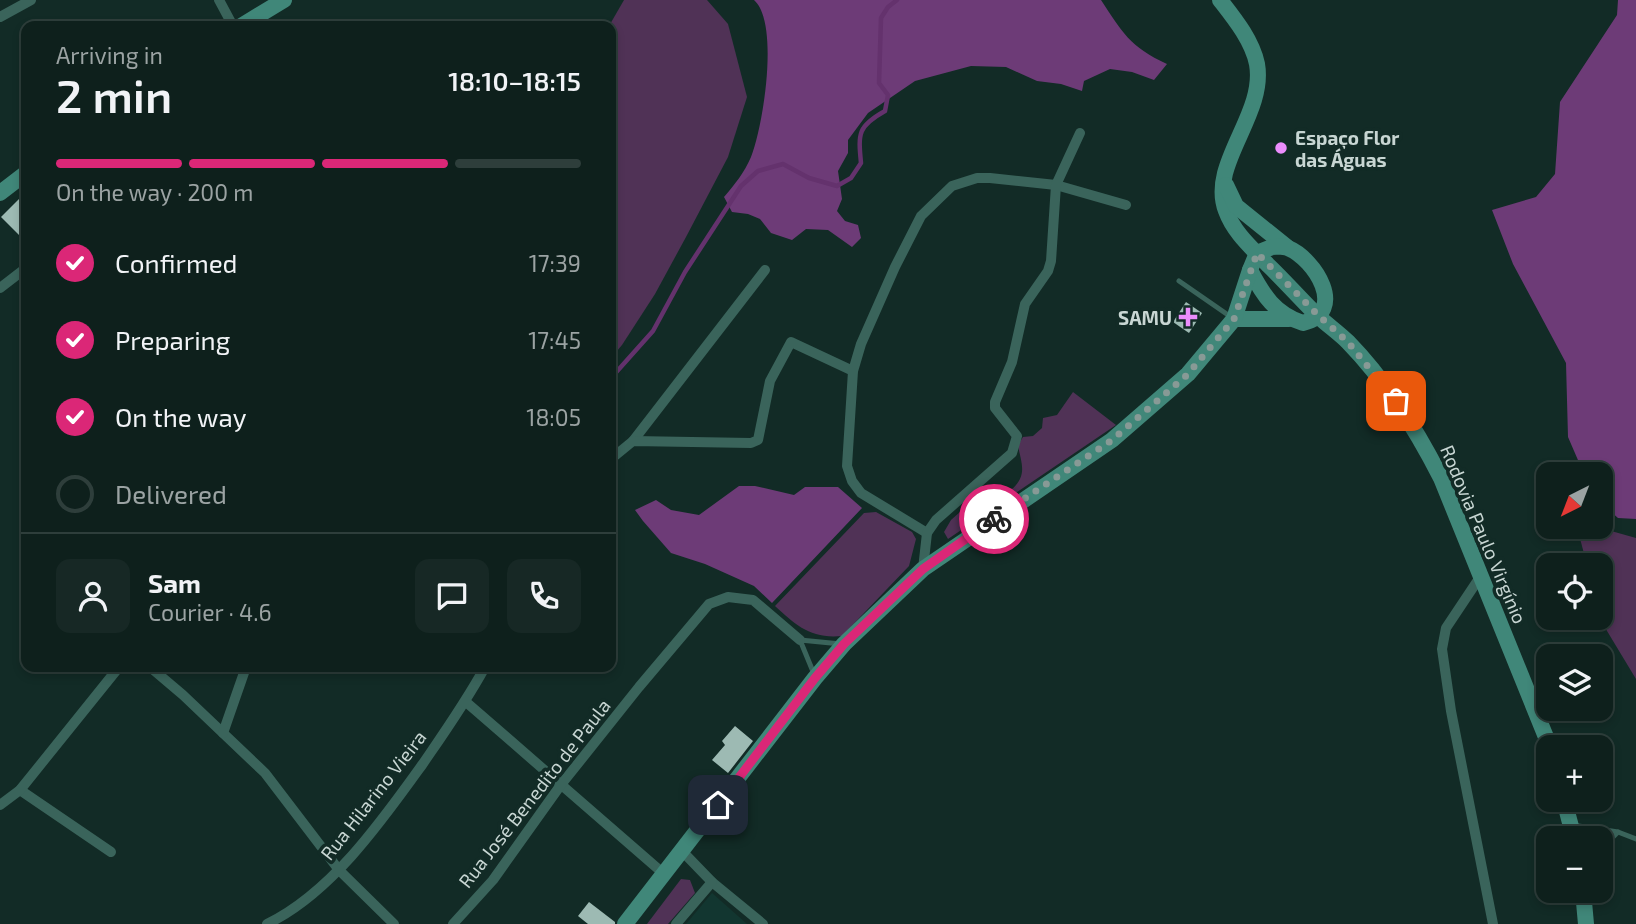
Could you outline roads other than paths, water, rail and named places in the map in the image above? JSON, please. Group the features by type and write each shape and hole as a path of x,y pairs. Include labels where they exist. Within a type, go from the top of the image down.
{"street":[{"path":"0,17 31,0"},
{"path":"219,0 230,21"},
{"path":"250,21 284,0"},
{"name":"Rodovia Paulo Virgínio","path":"1220,0 1251,46 1257,65 1254,103 1226,169 1222,198 1226,212 1257,253 1348,342 1396,401 1419,435 1441,478 1545,735"},
{"path":"923,569 927,533 936,520 1012,453 1017,436 995,408 995,401 1012,362 1025,304 1048,271 1056,185 1080,133"},
{"path":"927,533 861,494 849,477 847,466 853,371 895,267 921,216 952,186 977,178 1056,185 1126,205"},
{"path":"0,193 21,180"},
{"path":"1224,180 1236,206 1301,257 1318,276 1325,289 1326,305 1319,316 1296,321 1234,319"},
{"path":"625,924 844,644 923,569 1112,440 1188,374 1234,319 1257,253 1272,247 1287,247"},
{"path":"616,452 633,441 765,270"},
{"path":"1250,270 1269,303 1296,321 1348,342"},
{"path":"0,288 21,272"},
{"path":"633,441 751,443 758,440 770,381 791,342 853,371"},
{"path":"1480,577 1446,628 1442,649 1451,711 1493,924"},
{"name":"Rua José Benedito de Paula","path":"453,924 493,880 560,786 709,604 728,597 753,600 800,640"},
{"path":"0,806 20,790 116,672"},
{"path":"156,672 265,773 339,870 394,924"},
{"path":"223,733 244,672"},
{"name":"Rua Hilarino Vieira","path":"267,924 284,916 339,870 398,799 466,702 482,672"},
{"path":"466,702 664,874"},
{"path":"20,790 111,852"},
{"path":"682,851 712,882 763,924"},
{"path":"676,924 712,882"},
{"path":"1584,903 1586,924"}],"lane":[{"path":"1179,281 1234,319"},
{"path":"815,678 800,640 844,644"},
{"path":"1613,832 1636,839"},
{"path":"1613,837 1618,832"}],"waterway":[{"path":"616,372 653,331 685,272 741,186 758,171 783,164 809,178 837,186 851,178 861,163 862,131 869,121 885,111 888,95 879,83 881,18 897,0"}],"place":[{"name":"Espaço Flor das Águas","path":"1281,148"},
{"name":"SAMU","path":"1188,317"}]}
